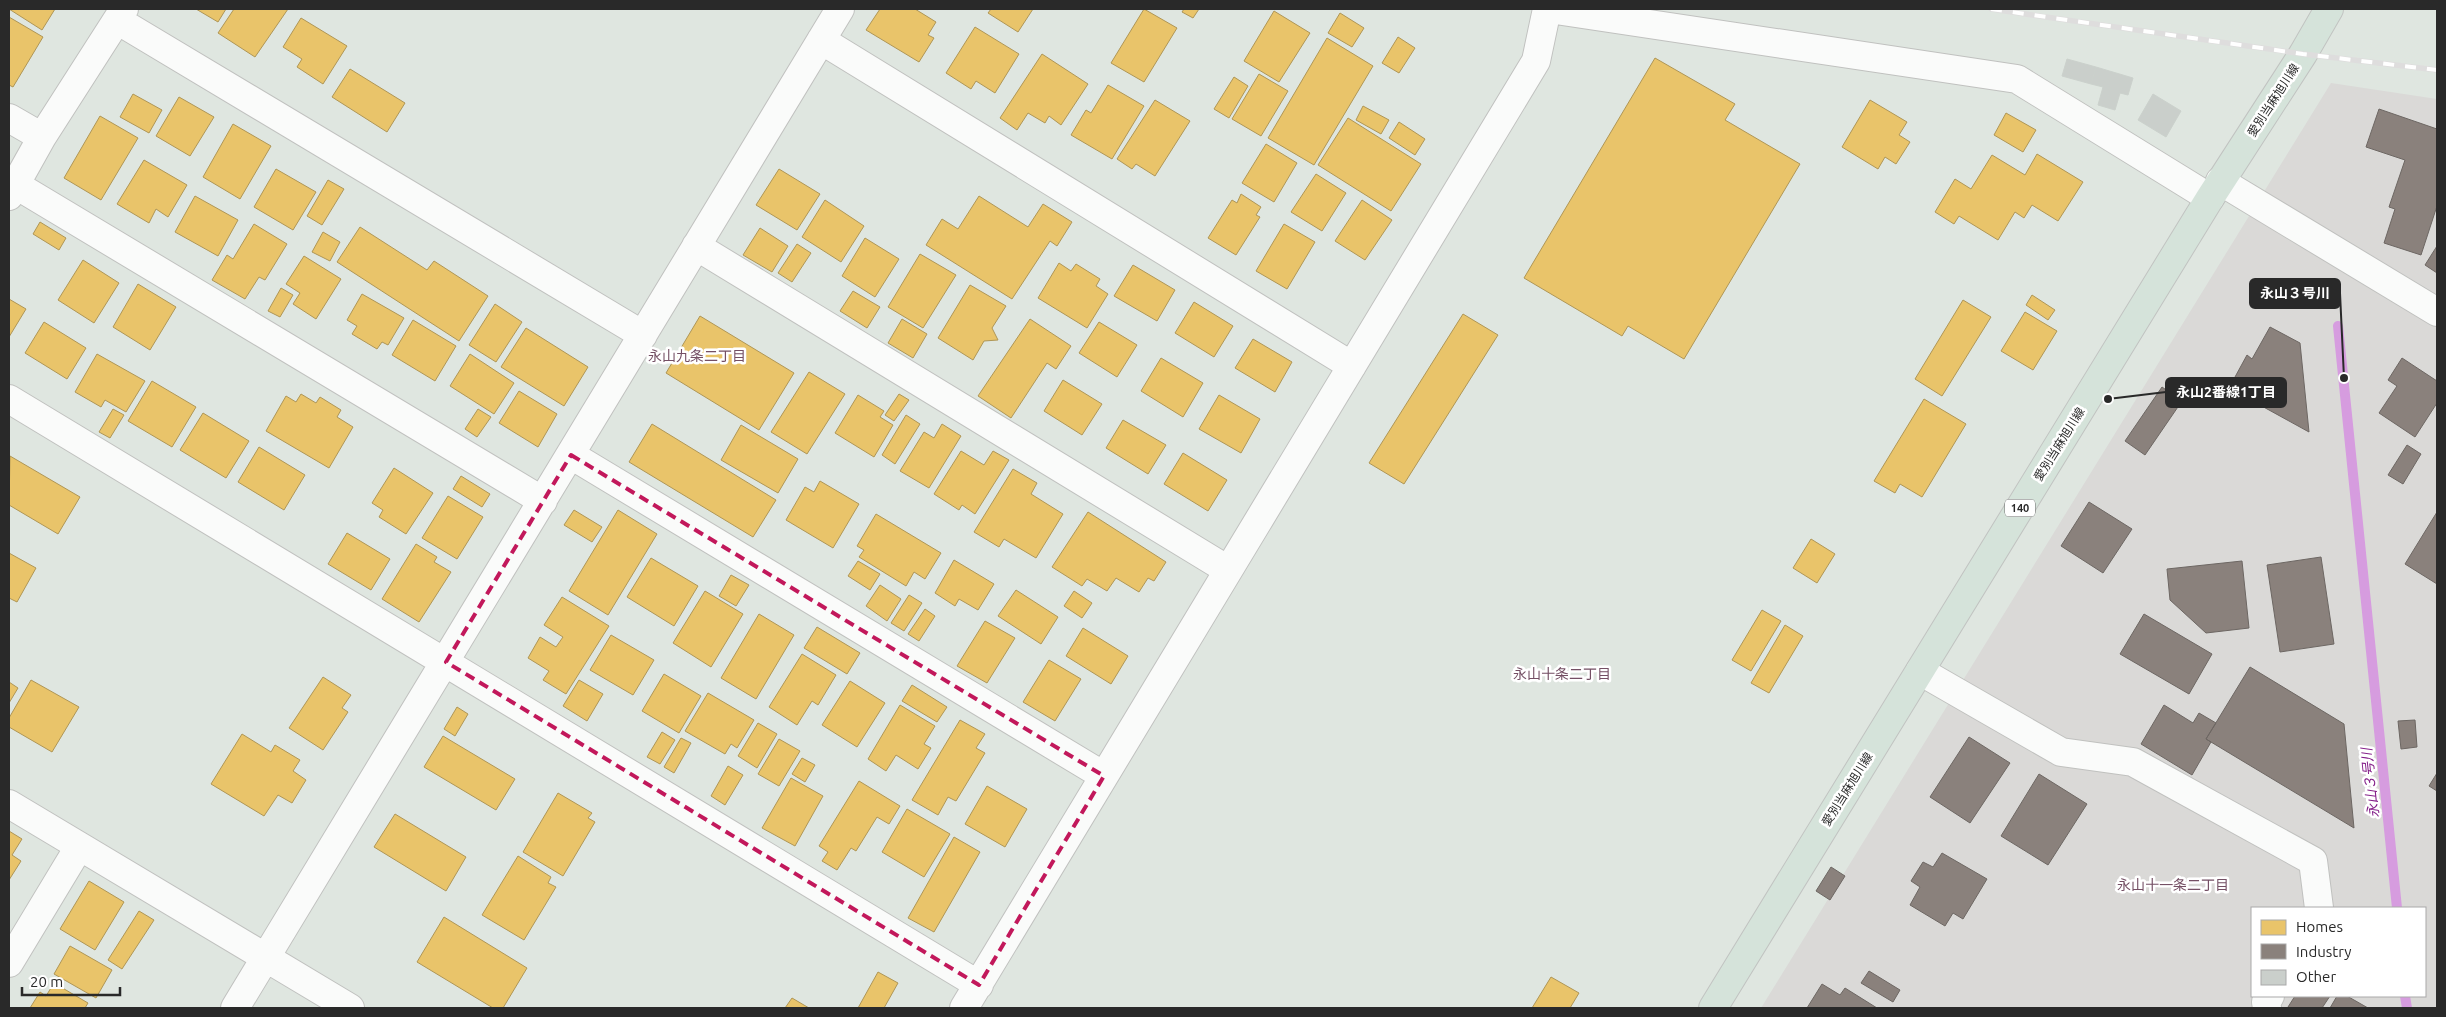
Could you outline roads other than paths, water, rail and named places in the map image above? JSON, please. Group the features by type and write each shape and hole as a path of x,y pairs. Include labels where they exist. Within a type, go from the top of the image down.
{"main road":[{"name":"愛別当麻旭川線","path":"1713,1008 2215,189 2303,54 2329,9"}],"street":[{"path":"235,1008 840,9"},
{"path":"964,1008 1536,60 1548,9 2017,79 2437,312"},
{"path":"543,501 12,191 42,137 120,14 643,335"},
{"path":"821,40 1352,366"},
{"path":"9,118 42,137"},
{"path":"696,246 1228,570"},
{"path":"9,399 979,985"},
{"path":"571,455 1104,776"},
{"path":"1920,671 2061,752 2133,762 2312,862 2319,907"},
{"path":"9,804 350,1008"},
{"path":"9,963 79,846"}],"waterway":[{"name":"永山３号川","path":"2338,326 2397,907"},
{"name":"永山３号川","path":"2405,997 2407,1008"}],"railway":[{"path":"1991,9 2303,54 2437,70"}],"place":[{"name":"永山３号川","path":"2344,378"},
{"name":"永山2番線1丁目","path":"2108,399"}],"district":[{"name":"永山九条二丁目","path":"697,356"},
{"name":"永山十条二丁目","path":"1562,674"},
{"name":"永山十一条二丁目","path":"2173,885"}]}
